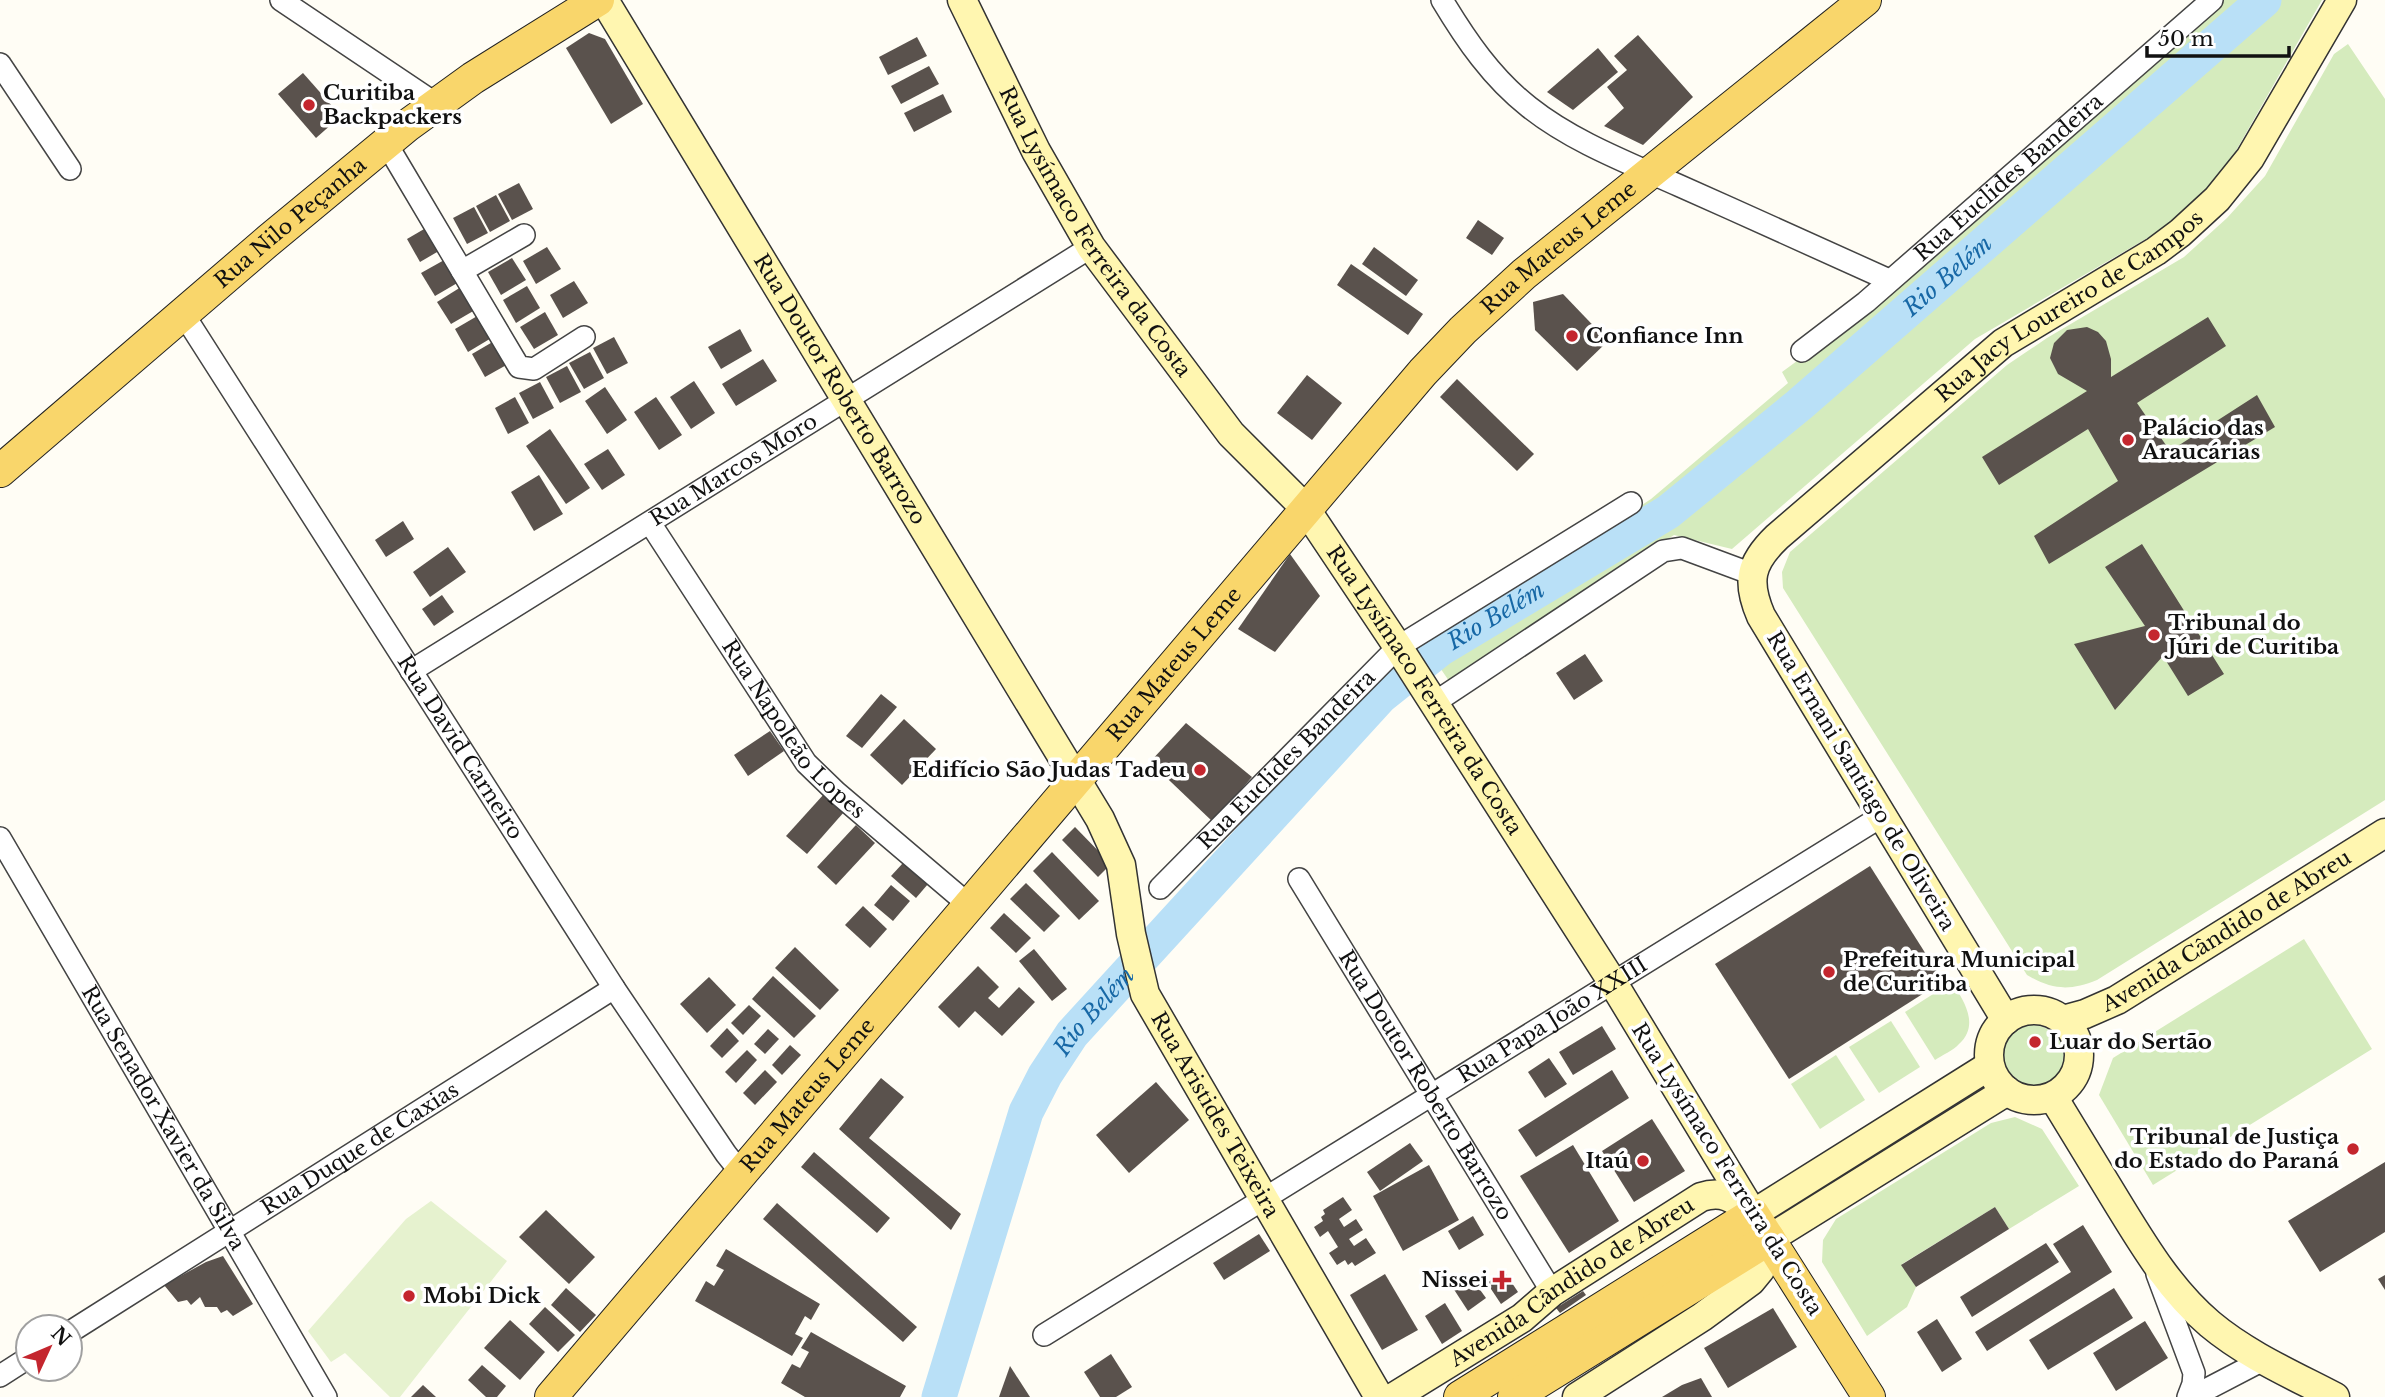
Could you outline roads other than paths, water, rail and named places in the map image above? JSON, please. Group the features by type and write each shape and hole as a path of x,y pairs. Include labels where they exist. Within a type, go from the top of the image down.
{"main road":[{"name":"Rua Nilo Peçanha","path":"0,471 386,143 473,78 598,0"},
{"name":"Rua Doutor Roberto Barrozo","path":"604,0 1077,779"},
{"name":"Rua Lysímaco Ferreira da Costa","path":"962,0 1036,151 1091,247 1231,434 1305,508 1428,694 1613,984 1869,1397"},
{"name":"Rua Mateus Leme","path":"551,1397 1415,381 1471,322 1524,274 1865,0"},
{"name":"Rua Jacy Loureiro de Campos","path":"1752,574 1765,548 1984,358 2027,327 2156,251 2199,216 2233,181 2250,158 2342,0"},
{"name":"Rua Ernani Santiago de Oliveira","path":"1752,574 1753,593 1761,616 2006,1020"},
{"name":"Rua Aristides Teixeira","path":"1077,779 1112,841 1121,864 1131,934 1145,994 1379,1397"},
{"name":"Avenida Cândido de Abreu","path":"2063,1020 2117,1000 2385,833"},
{"path":"2034,1009 2054,1014 2063,1020 2077,1039 2080,1052 2073,1079 2053,1097 2029,1100 2007,1091 1989,1066 1992,1035 2006,1020 2023,1010 2034,1009"},
{"name":"Avenida Cândido de Abreu","path":"1514,1397 1989,1066"},
{"name":"Avenida Cândido de Abreu","path":"1460,1397 1761,1226 2007,1091"},
{"path":"2053,1097 2149,1255 2169,1282 2209,1323 2237,1344 2334,1397"},
{"name":"Avenida Cândido de Abreu","path":"1394,1397 1522,1318 1552,1292 1700,1197 1713,1193 1726,1195 1761,1226"},
{"path":"1577,1397 1702,1317 1751,1281 1760,1270 1761,1226"}],"street":[{"path":"281,0 436,104"},
{"path":"1442,0 1487,66 1528,106 1572,135 1650,173 1889,280"},
{"name":"Rua Euclides Bandeira","path":"1802,351 1866,302 2212,0"},
{"path":"0,64 70,169"},
{"path":"386,143 519,368 534,369 583,337"},
{"path":"462,271 524,235"},
{"name":"Rua Marcos Moro","path":"411,671 1091,247"},
{"name":"Rua David Carneiro","path":"184,315 614,988 742,1174"},
{"name":"Rua Euclides Bandeira","path":"1160,888 1402,654 1631,503"},
{"name":"Rua Napoleão Lopes","path":"650,523 806,763 836,792 969,905"},
{"path":"1428,694 1663,551 1682,548 1752,574"},
{"name":"Rua Papa João XXIII","path":"1044,1335 1882,816"},
{"name":"Rua Senador Xavier da Silva","path":"0,838 326,1397"},
{"name":"Rua Doutor Roberto Barrozo","path":"1299,879 1552,1292"},
{"name":"Rua Duque de Caxias","path":"84,1323 614,988"},
{"path":"2149,1255 2191,1362 2194,1373 2190,1397"},
{"path":"2190,1397 2263,1360"}],"waterway":[{"name":"Rio Belém","path":"939,1397 1026,1112 1045,1075 1072,1034 1381,696 1440,649 1668,512 1799,405 2264,0"}],"place":[{"name":"Curitiba Backpackers","path":"309,105"},
{"name":"Confiance Inn","path":"1572,336"},
{"name":"Palácio das Araucárias","path":"2128,440"},
{"name":"Tribunal do Júri de Curitiba","path":"2154,635"},
{"name":"Edifício São Judas Tadeu","path":"1200,770"},
{"name":"Prefeitura Municipal de Curitiba","path":"1829,972"},
{"name":"Luar do Sertão","path":"2035,1042"},
{"name":"Tribunal de Justiça do Estado do Paraná","path":"2353,1149"},
{"name":"Itaú","path":"1643,1161"},
{"name":"Nissei","path":"1502,1280"},
{"name":"Mobi Dick","path":"409,1296"}]}
